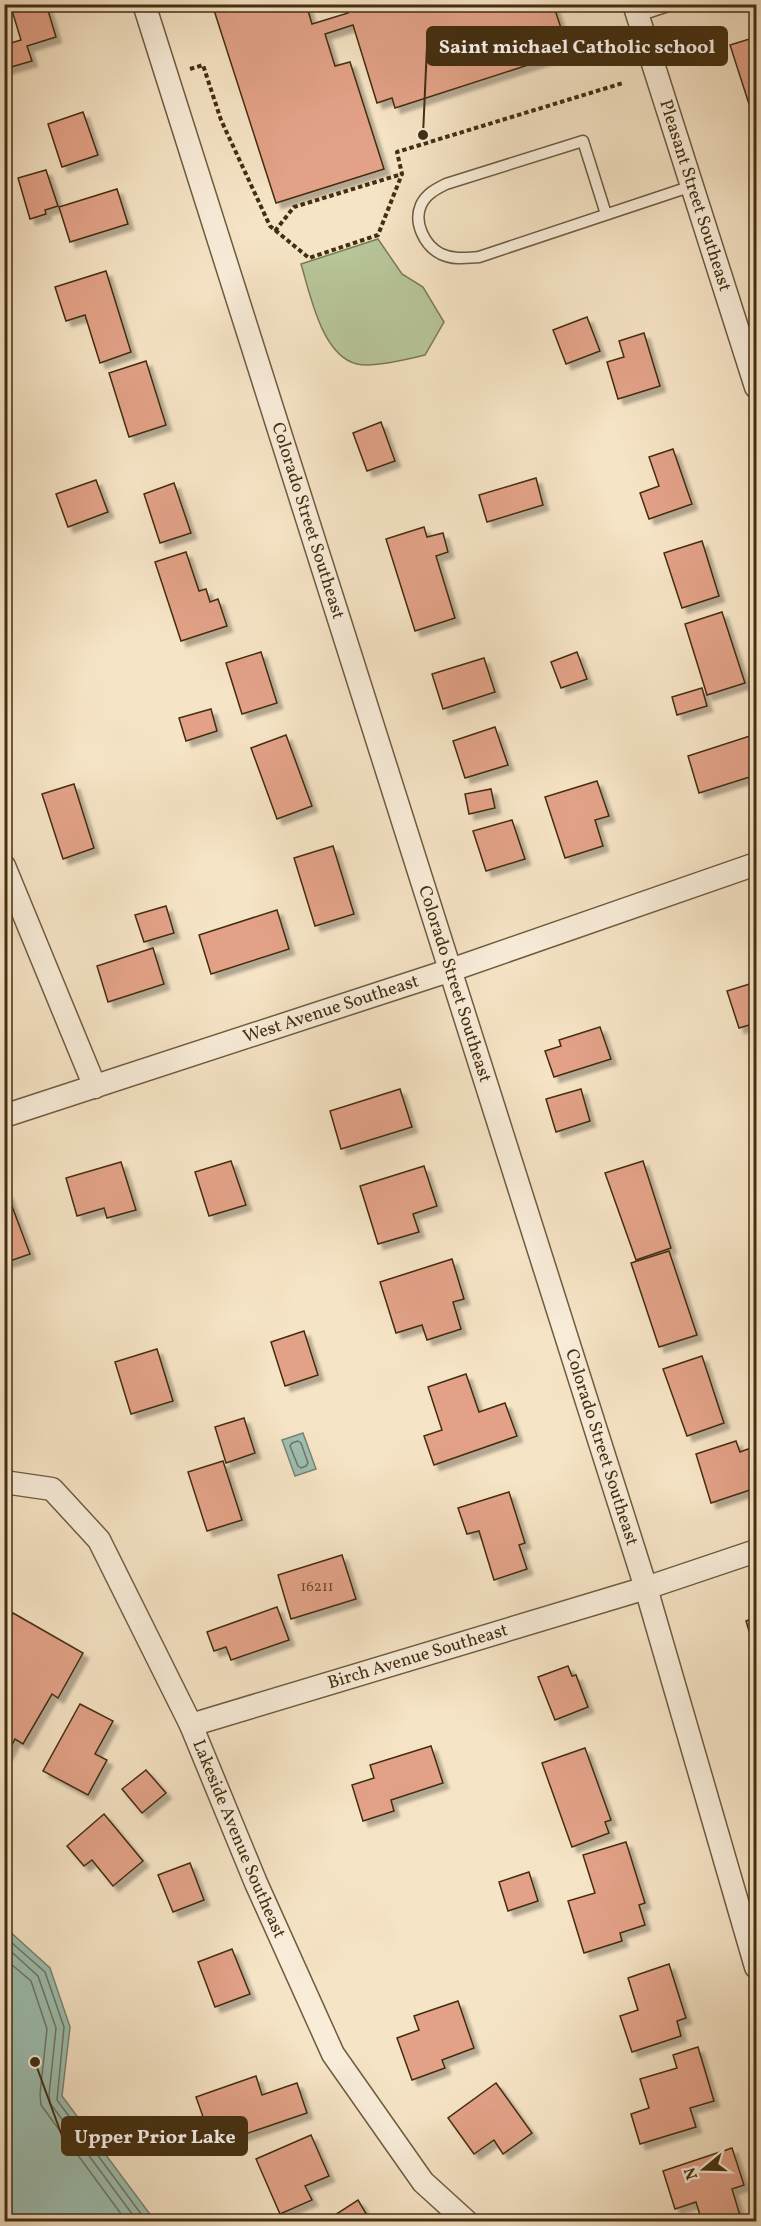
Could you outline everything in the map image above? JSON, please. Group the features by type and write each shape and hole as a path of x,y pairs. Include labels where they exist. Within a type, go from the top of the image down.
{"street":[{"name":"Colorado Street Southeast","path":"144,4 646,1588 756,1966"},
{"name":"Pleasant Street Southeast","path":"636,10 756,387"},
{"name":"West Avenue Southeast","path":"4,1116 451,970 756,864"},
{"path":"4,866 95,1087"},
{"name":"Lakeside Avenue Southeast","path":"4,1482 52,1489 99,1540 191,1725 256,1883 333,2054 423,2182 466,2222"},
{"name":"Birch Avenue Southeast","path":"191,1725 646,1588 756,1551"}],"lane":[{"path":"636,10 674,4"},
{"path":"606,214 582,141 446,184 432,191 421,206 419,226 426,241 440,254 460,259 479,257 692,186"}],"path":[{"path":"166,76 203,65 221,120 270,226 309,258 378,235 402,174 397,152 623,83"},
{"path":"275,231 294,207 402,174"}],"green space":[{"path":"378,239 402,274 423,287 444,322 425,355 401,361 364,365 345,359 326,337 313,307 301,264"}],"water":[{"path":"303,1433 316,1469 295,1476 282,1440"},
{"path":"4,1930 8,1930 50,1968 70,2027 62,2096 155,2221 5,2221"}],"building":[{"path":"10,4 46,4 56,37 27,46 32,61 4,69 4,45 21,40"},
{"path":"212,4 306,4 312,24 348,13 346,5 349,4 553,4 566,43 553,47 556,56 395,108 392,98 377,103 353,25 325,34 335,66 350,62 384,169 276,203"},
{"path":"756,37 756,101 749,104 730,45"},
{"path":"83,112 98,155 62,167 48,124"},
{"path":"46,170 58,206 45,210 46,214 30,219 18,178"},
{"path":"117,189 128,224 70,242 59,207"},
{"path":"106,271 131,352 100,363 85,315 66,321 55,287"},
{"path":"587,317 600,351 566,364 553,330"},
{"path":"644,333 660,386 618,399 607,362 624,357 619,341"},
{"path":"146,361 166,425 129,437 109,373"},
{"path":"381,422 395,461 367,471 353,433"},
{"path":"673,449 692,504 649,519 640,493 659,486 649,457"},
{"path":"536,478 543,505 487,522 479,495"},
{"path":"96,480 108,512 68,527 56,494"},
{"path":"174,483 191,533 160,543 144,494"},
{"path":"424,527 427,537 443,533 448,552 436,556 455,618 415,631 386,539"},
{"path":"702,541 719,596 682,608 664,553"},
{"path":"186,552 199,591 206,589 210,602 218,599 227,626 181,641 155,562"},
{"path":"722,612 745,683 707,695 685,624"},
{"path":"261,652 277,703 242,714 226,663"},
{"path":"577,652 587,679 561,688 551,662"},
{"path":"484,658 495,692 443,709 432,674"},
{"path":"702,688 707,706 677,715 672,697"},
{"path":"211,709 217,731 186,741 179,718"},
{"path":"495,727 508,765 465,778 453,741"},
{"path":"756,734 756,775 699,793 688,756"},
{"path":"286,735 312,806 277,819 251,748"},
{"path":"597,781 609,816 595,820 603,846 565,858 545,797"},
{"path":"74,784 94,848 63,859 42,794"},
{"path":"491,789 495,808 469,814 465,794"},
{"path":"512,820 525,859 486,871 473,831"},
{"path":"333,846 354,914 315,926 294,858"},
{"path":"166,906 174,933 144,942 135,915"},
{"path":"277,910 289,949 211,974 199,935"},
{"path":"153,948 164,984 108,1002 97,966"},
{"path":"756,982 756,1023 739,1028 727,991"},
{"path":"600,1027 611,1059 554,1077 545,1051 561,1046 559,1040"},
{"path":"400,1089 412,1127 341,1149 330,1111"},
{"path":"581,1089 590,1121 556,1132 546,1099"},
{"path":"231,1161 246,1205 209,1216 195,1172"},
{"path":"643,1161 671,1248 636,1260 605,1173"},
{"path":"121,1162 136,1210 107,1218 104,1208 77,1216 66,1178"},
{"path":"424,1166 437,1206 413,1214 419,1232 378,1244 360,1186"},
{"path":"7,1193 30,1254 4,1263 4,1194"},
{"path":"669,1251 697,1335 659,1347 631,1263"},
{"path":"452,1259 464,1299 453,1302 461,1329 427,1340 422,1325 396,1333 380,1282"},
{"path":"304,1331 318,1375 285,1386 271,1342"},
{"path":"157,1349 173,1401 131,1414 115,1362"},
{"path":"702,1356 724,1423 687,1436 663,1369"},
{"path":"466,1374 479,1412 505,1403 517,1436 434,1465 424,1436 442,1430 428,1387"},
{"path":"244,1418 255,1453 226,1463 215,1427"},
{"path":"736,1441 740,1452 756,1446 756,1488 711,1503 696,1454"},
{"path":"223,1461 242,1520 207,1531 188,1472"},
{"path":"509,1492 525,1543 519,1545 527,1569 494,1580 479,1531 467,1534 458,1508"},
{"path":"342,1555 356,1599 291,1619 278,1575"},
{"path":"277,1607 289,1640 231,1660 226,1647 214,1651 207,1632"},
{"path":"13,1613 83,1653 58,1698 52,1694 23,1744 15,1739 7,1754 4,1753 4,1628"},
{"path":"756,1617 756,1654 746,1621"},
{"path":"568,1666 572,1676 576,1675 588,1707 555,1720 538,1677"},
{"path":"80,1704 113,1721 95,1754 107,1760 88,1795 43,1771"},
{"path":"431,1746 443,1783 391,1800 394,1811 363,1821 352,1785 374,1778 370,1765"},
{"path":"585,1748 611,1820 605,1822 609,1833 572,1847 542,1763"},
{"path":"146,1770 166,1793 142,1813 122,1789"},
{"path":"104,1814 143,1861 113,1886 92,1860 84,1866 67,1846"},
{"path":"626,1842 645,1903 639,1905 645,1925 620,1933 622,1941 584,1953 568,1901 595,1893 583,1855"},
{"path":"190,1863 204,1900 173,1912 158,1875"},
{"path":"529,1872 538,1901 508,1911 499,1882"},
{"path":"232,1949 250,1994 215,2007 198,1962"},
{"path":"669,1964 686,2018 677,2021 681,2036 632,2052 620,2016 638,2010 628,1978"},
{"path":"458,2001 474,2048 442,2060 445,2068 412,2080 397,2038 419,2030 414,2016"},
{"path":"698,2047 714,2101 690,2108 696,2127 640,2144 631,2114 649,2108 640,2079 677,2068 673,2055"},
{"path":"256,2076 262,2095 297,2083 307,2113 213,2145 196,2097"},
{"path":"496,2083 532,2133 503,2154 494,2140 474,2154 448,2118"},
{"path":"311,2135 329,2176 305,2186 312,2200 280,2214 256,2159"},
{"path":"732,2148 744,2185 732,2189 742,2222 702,2222 696,2202 675,2209 663,2171"},
{"path":"358,2200 371,2222 324,2222"}],"place":[{"name":"Saint michael Catholic school","path":"423,135"},
{"name":"Upper Prior Lake","path":"35,2062"}]}
